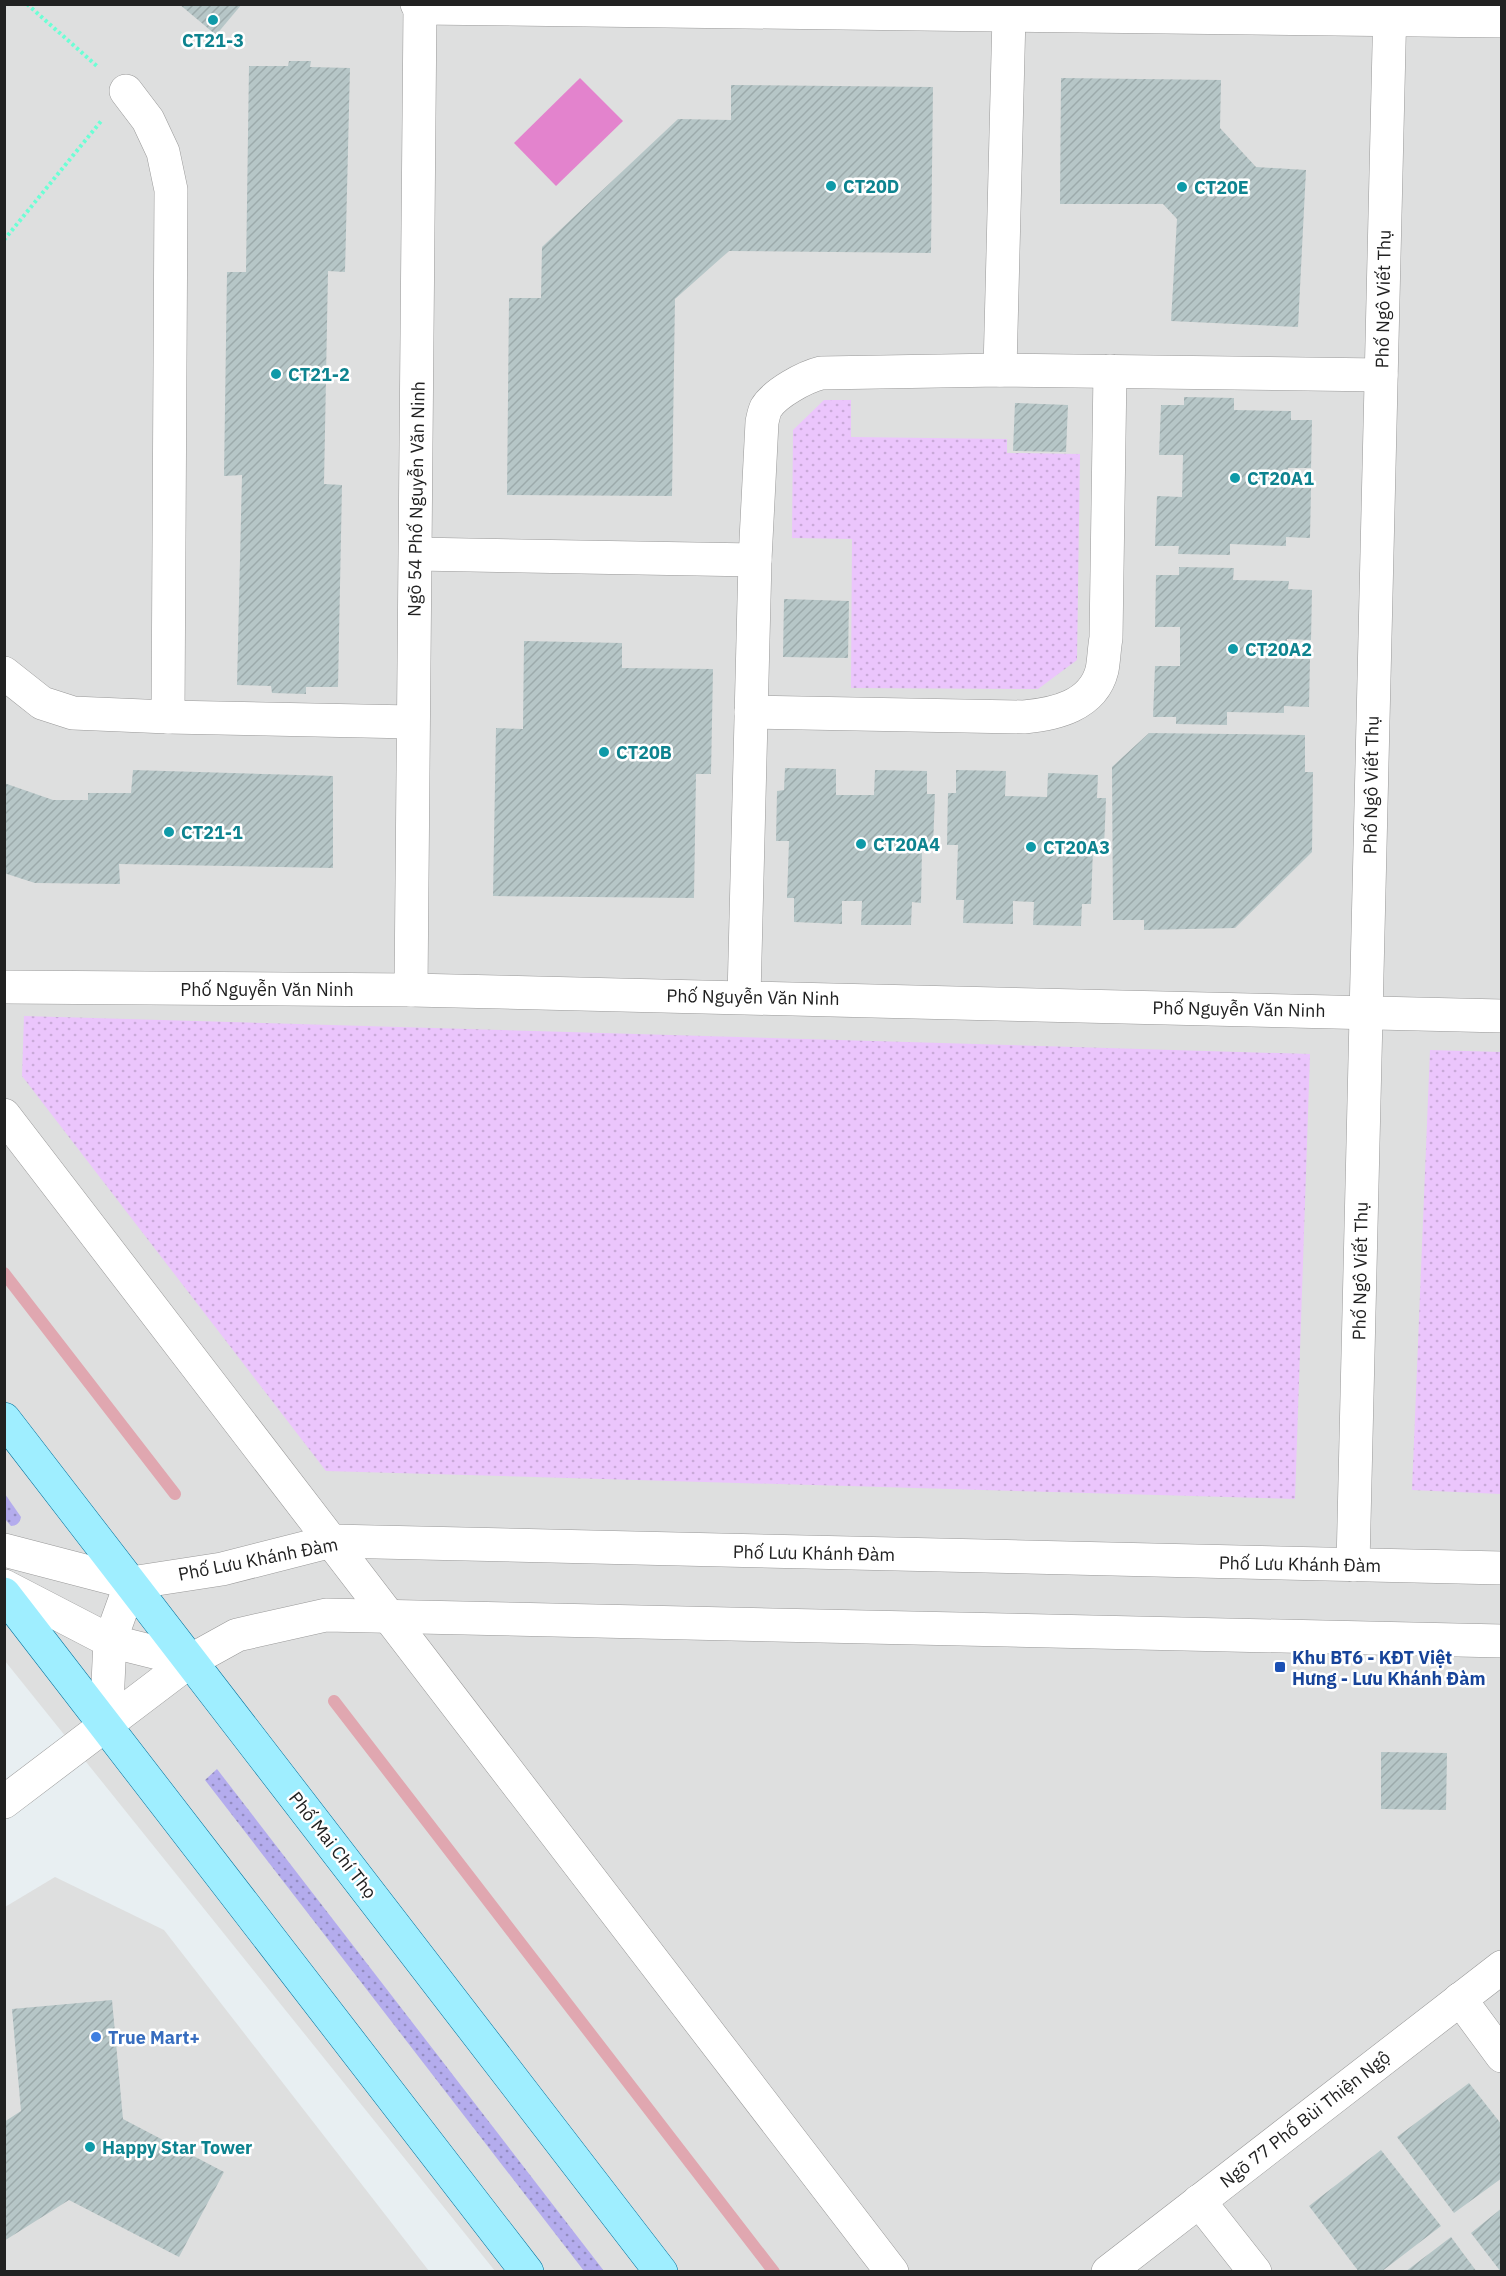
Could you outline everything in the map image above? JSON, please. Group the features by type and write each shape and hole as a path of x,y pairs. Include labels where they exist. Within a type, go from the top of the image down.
{"main road":[{"name":"Phố Mai Chí Thọ","path":"4,1419 661,2271"},
{"path":"4,1594 527,2271"}],"street":[{"path":"419,6 1008,15 1389,12 1502,21"},
{"name":"Ngõ 54 Phố Nguyễn Văn Ninh","path":"411,990 419,6"},
{"name":"Phố Ngô Viết Thụ","path":"1353,1565 1389,12"},
{"path":"1000,369 1008,15"},
{"path":"126,91 148,120 163,152 171,190 168,717"},
{"path":"744,997 755,560 762,422 766,408 800,381 821,373 1000,369 1381,375"},
{"path":"751,712 1024,717 1056,712 1085,697 1094,688 1102,671 1106,638 1110,371"},
{"path":"416,554 755,560"},
{"path":"4,673 42,703 72,713 412,722"},
{"name":"Phố Nguyễn Văn Ninh","path":"4,987 411,990 1502,1016"},
{"path":"4,1115 892,2271"},
{"name":"Phố Lưu Khánh Đàm","path":"131,1583 222,1569 332,1541 1502,1568"},
{"path":"4,1550 131,1583 110,1641 106,1725"},
{"path":"4,1586 110,1641 190,1661"},
{"path":"4,1802 190,1661 237,1635 326,1614 1502,1641"},
{"name":"Ngõ 77 Phố Bùi Thiện Ngộ","path":"1108,2271 1502,1967"},
{"path":"1460,1999 1502,2056"},
{"path":"1199,2201 1255,2271"}],"path":[{"path":"4,240 126,91 27,4"}],"shaded area":[{"path":"5,5 1501,5 1501,2271 495,2271 5,1661"},
{"path":"580,78 623,121 556,186 514,143"},
{"path":"824,400 851,400 851,437 1007,439 1007,453 1080,454 1077,660 1038,689 851,688 852,539 792,538 793,430"},
{"path":"24,1016 1310,1054 1295,1499 326,1471 22,1076"},
{"path":"1430,1050 1501,1052 1501,1494 1412,1490"},
{"path":"5,1494 21,1517 15,1525 11,1526 5,1519"},
{"path":"217,1769 604,2271 584,2271 205,1780"},
{"path":"55,1877 164,1930 429,2271 5,2272 5,1907"}],"building":[{"name":"CT21-3","path":"179,4 242,4 216,35"},
{"name":"CT21-2","path":"289,61 311,61 310,67 350,68 345,272 328,271 324,484 342,485 338,687 306,687 306,694 272,693 271,686 237,685 242,475 224,476 227,272 246,272 249,66 288,66"},
{"name":"CT20E","path":"1061,78 1221,80 1220,128 1256,167 1306,170 1298,327 1171,321 1177,219 1163,204 1060,204"},
{"path":"731,85 933,87 931,253 729,251 675,299 672,496 507,495 509,298 541,298 542,247 678,119 731,120"},
{"name":"CT20A1","path":"1184,397 1234,398 1234,410 1291,411 1291,420 1312,420 1311,468 1288,468 1288,488 1311,488 1310,538 1286,537 1286,546 1230,544 1230,555 1178,554 1179,546 1155,546 1157,496 1182,497 1183,455 1159,455 1161,405 1184,405"},
{"path":"1015,403 1068,405 1066,452 1013,451"},
{"name":"CT20A2","path":"1179,567 1234,568 1233,580 1289,581 1288,589 1312,590 1311,640 1287,639 1286,659 1310,659 1309,707 1284,706 1284,713 1227,712 1227,725 1176,724 1176,717 1153,717 1155,666 1180,666 1180,627 1155,627 1156,575 1179,575"},
{"path":"784,599 849,601 848,658 783,657"},
{"name":"CT20B","path":"524,641 622,643 622,668 713,669 711,774 696,774 694,898 493,896 496,728 523,729"},
{"path":"1149,733 1305,735 1305,772 1313,772 1312,852 1235,928 1144,930 1144,920 1113,920 1112,767"},
{"name":"CT20A4","path":"785,768 836,769 836,795 874,795 875,770 927,771 927,794 935,794 933,847 922,847 921,903 912,902 911,925 861,925 862,901 842,901 842,924 794,922 794,898 787,898 789,841 776,841 777,791 784,790"},
{"name":"CT21-1","path":"133,770 333,776 333,868 119,864 120,884 35,883 4,873 4,783 53,800 88,800 88,793 131,793"},
{"name":"CT20A3","path":"956,770 1006,771 1005,796 1047,797 1048,773 1098,775 1097,798 1106,798 1104,848 1093,848 1091,904 1082,904 1081,926 1033,925 1034,902 1013,901 1013,924 963,923 964,900 956,900 958,845 947,845 948,793 956,793"},
{"path":"1381,1752 1447,1753 1446,1810 1381,1809"},
{"name":"Happy Star Tower","path":"112,2000 123,2119 224,2172 179,2257 69,2200 4,2241 4,2122 21,2111 12,2009"},
{"path":"1469,2083 1502,2125 1502,2178 1454,2213 1397,2137"},
{"path":"1381,2150 1441,2226 1381,2272 1359,2272 1309,2206"},
{"path":"1502,2208 1502,2272 1501,2272 1471,2233"},
{"path":"1451,2237 1477,2272 1405,2272"}],"waterway":[{"path":"4,1273 175,1494"},
{"path":"334,1701 774,2272"}],"place":[{"name":"CT21-3","path":"213,20"},
{"name":"CT20D","path":"831,186"},
{"name":"CT20E","path":"1182,187"},
{"name":"CT21-2","path":"276,374"},
{"name":"CT20A1","path":"1235,478"},
{"name":"CT20A2","path":"1233,649"},
{"name":"CT20B","path":"604,752"},
{"name":"CT21-1","path":"169,832"},
{"name":"CT20A4","path":"861,844"},
{"name":"CT20A3","path":"1031,847"},
{"name":"Khu BT6 - KĐT Việt Hưng - Lưu Khánh Đàm","path":"1280,1667"},
{"name":"True Mart+","path":"96,2037"},
{"name":"Happy Star Tower","path":"90,2147"}]}
